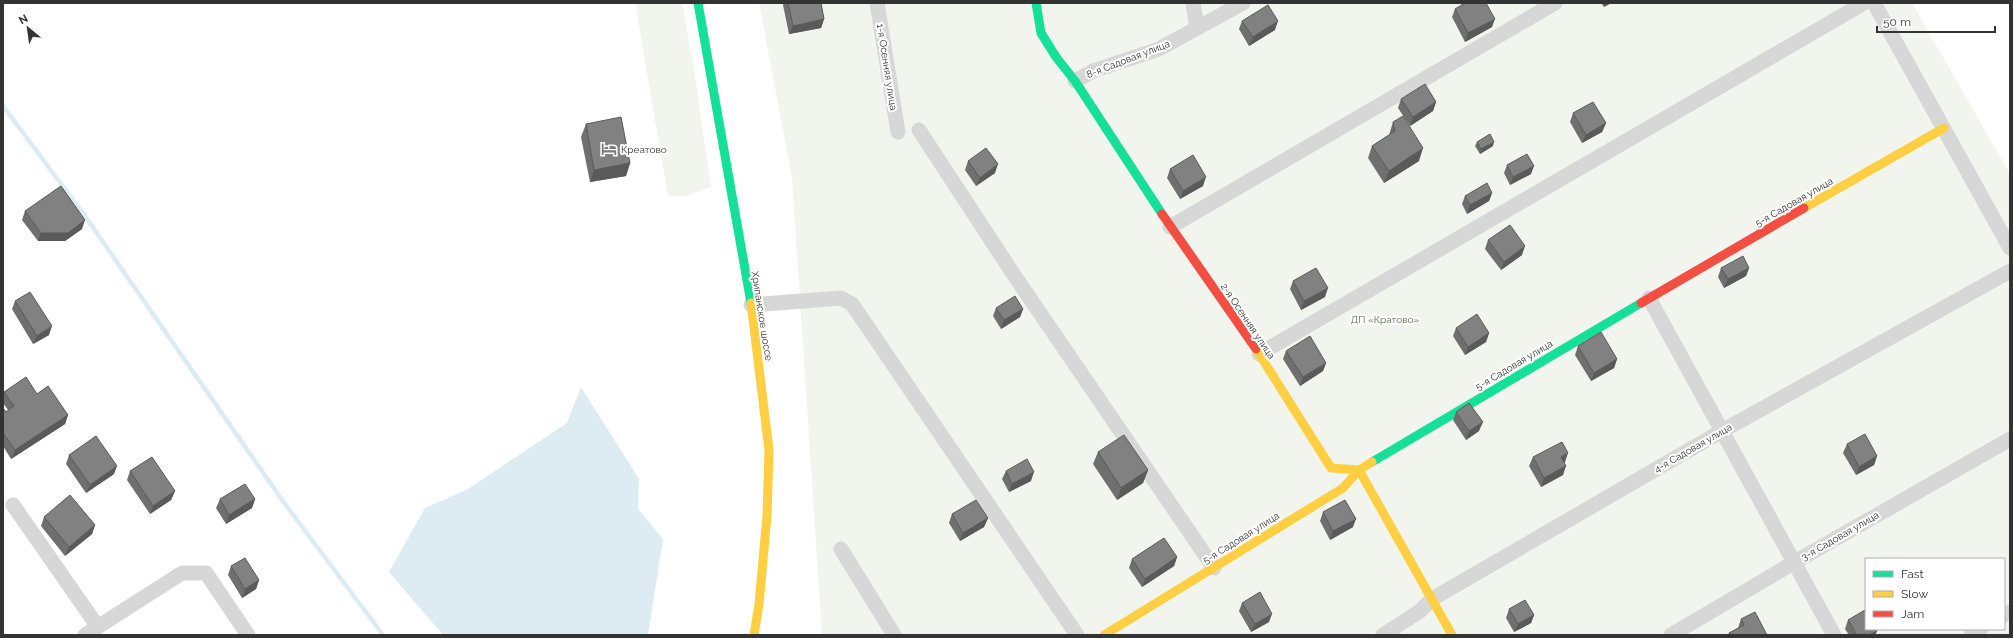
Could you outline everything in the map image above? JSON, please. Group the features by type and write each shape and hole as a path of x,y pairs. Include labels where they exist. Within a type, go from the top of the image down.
{"street":[{"name":"Хрипанское шоссе","path":"698,3 750,305 770,450 767,516 759,604 754,635"},
{"name":"1-я Осенняя улица","path":"877,3 898,132"},
{"name":"2-я Осенняя улица","path":"1036,3 1041,33 1056,57 1075,81 1170,227 1258,354 1331,468 1359,470"},
{"path":"1193,3 1197,28"},
{"name":"8-я Садовая улица","path":"1075,81 1093,71 1159,49 1243,3"},
{"path":"1170,227 1555,3"},
{"path":"1258,354 1864,3"},
{"path":"1874,3 2010,248"},
{"name":"5-я Садовая улица","path":"1104,635 1343,488 1359,470 1649,298 1944,128"},
{"path":"919,130 1012,272 1214,568"},
{"name":"4-я Садовая улица","path":"1382,635 1420,611 1432,599 1722,431 2010,271"},
{"path":"750,305 841,298 852,304 1078,635"},
{"path":"1649,298 1834,635"},
{"name":"3-я Садовая улица","path":"1671,635 2010,438"},
{"path":"1359,470 1452,635"},
{"path":"13,505 98,627"},
{"path":"841,549 894,635"},
{"path":"85,635 182,573 206,573 248,635"}],"green space":[{"path":"635,3 682,3 694,69 711,187 687,196 668,196"},
{"name":"ДП «Кратово»","path":"759,3 1912,3 2010,174 2010,635 822,635 792,178"}],"shaded area":[{"path":"581,387 639,479 638,509 663,539 648,635 443,635 389,572 425,508 468,489 567,423"}],"building":[{"path":"788,3 821,3 824,19 793,26"},
{"path":"1465,3 1486,3 1495,19 1468,33 1455,9"},
{"path":"1268,5 1278,21 1253,37 1242,21"},
{"path":"1425,84 1436,102 1413,117 1401,99"},
{"path":"1593,102 1606,123 1586,135 1573,113"},
{"path":"1403,116 1423,148 1389,171 1372,146 1395,131 1393,122"},
{"path":"621,117 630,163 594,170 586,124"},
{"path":"1490,134 1494,142 1481,149 1477,142"},
{"path":"986,148 998,164 980,178 968,161"},
{"path":"1527,154 1534,166 1513,177 1507,165"},
{"path":"1193,155 1206,177 1183,191 1170,169"},
{"path":"1487,183 1492,193 1470,205 1465,196"},
{"path":"61,186 85,220 68,233 41,233 25,211"},
{"path":"1510,225 1525,246 1504,262 1488,240"},
{"path":"1743,256 1749,268 1728,279 1721,268"},
{"path":"1316,268 1328,288 1304,301 1293,281"},
{"path":"30,292 52,326 37,336 15,301"},
{"path":"1015,296 1023,309 1004,320 996,308"},
{"path":"1477,314 1489,333 1468,347 1456,328"},
{"path":"1601,332 1617,359 1594,373 1578,346"},
{"path":"1310,336 1326,363 1303,377 1286,351"},
{"path":"26,377 37,394 48,386 68,415 15,450 3,433 3,408 6,412 14,406 4,392"},
{"path":"1469,403 1483,422 1469,431 1456,412"},
{"path":"1865,434 1877,456 1859,467 1847,444"},
{"path":"1124,435 1148,470 1121,488 1098,452"},
{"path":"96,436 117,466 90,485 69,455"},
{"path":"1562,442 1568,453 1561,457 1566,466 1544,478 1533,457"},
{"path":"152,457 175,491 153,506 130,471"},
{"path":"1027,459 1034,472 1012,484 1006,471"},
{"path":"245,484 255,499 229,515 220,499"},
{"path":"70,495 95,525 69,547 44,517"},
{"path":"976,500 988,518 963,533 952,514"},
{"path":"1345,500 1356,519 1333,531 1323,512"},
{"path":"1164,538 1177,557 1145,579 1132,559"},
{"path":"245,558 259,580 245,589 231,566"},
{"path":"1260,592 1272,614 1255,624 1242,603"},
{"path":"1525,600 1534,615 1518,624 1509,609"},
{"path":"1865,610 1865,630 1877,631 1869,635 1857,635 1848,620"},
{"path":"1755,612 1767,635 1730,635 1729,633 1744,625 1741,619"}],"waterway":[{"path":"3,106 85,216 282,500 383,635"}],"traffic: fast":[{"path":"698,3 751,303"},
{"path":"1036,3 1041,33 1056,57 1075,81 1162,214"},
{"path":"1372,462 1641,303"}],"traffic: slow":[{"path":"1804,208 1944,128"},
{"path":"751,303 769,450 767,516 759,604 754,635"},
{"path":"1256,349 1331,468 1359,470 1452,635"},
{"path":"1104,635 1343,488 1359,470 1372,462"}],"traffic: jam":[{"path":"1641,303 1804,208"},
{"path":"1162,214 1256,349"}],"place":[{"name":"Креатово","path":"609,149"}]}
